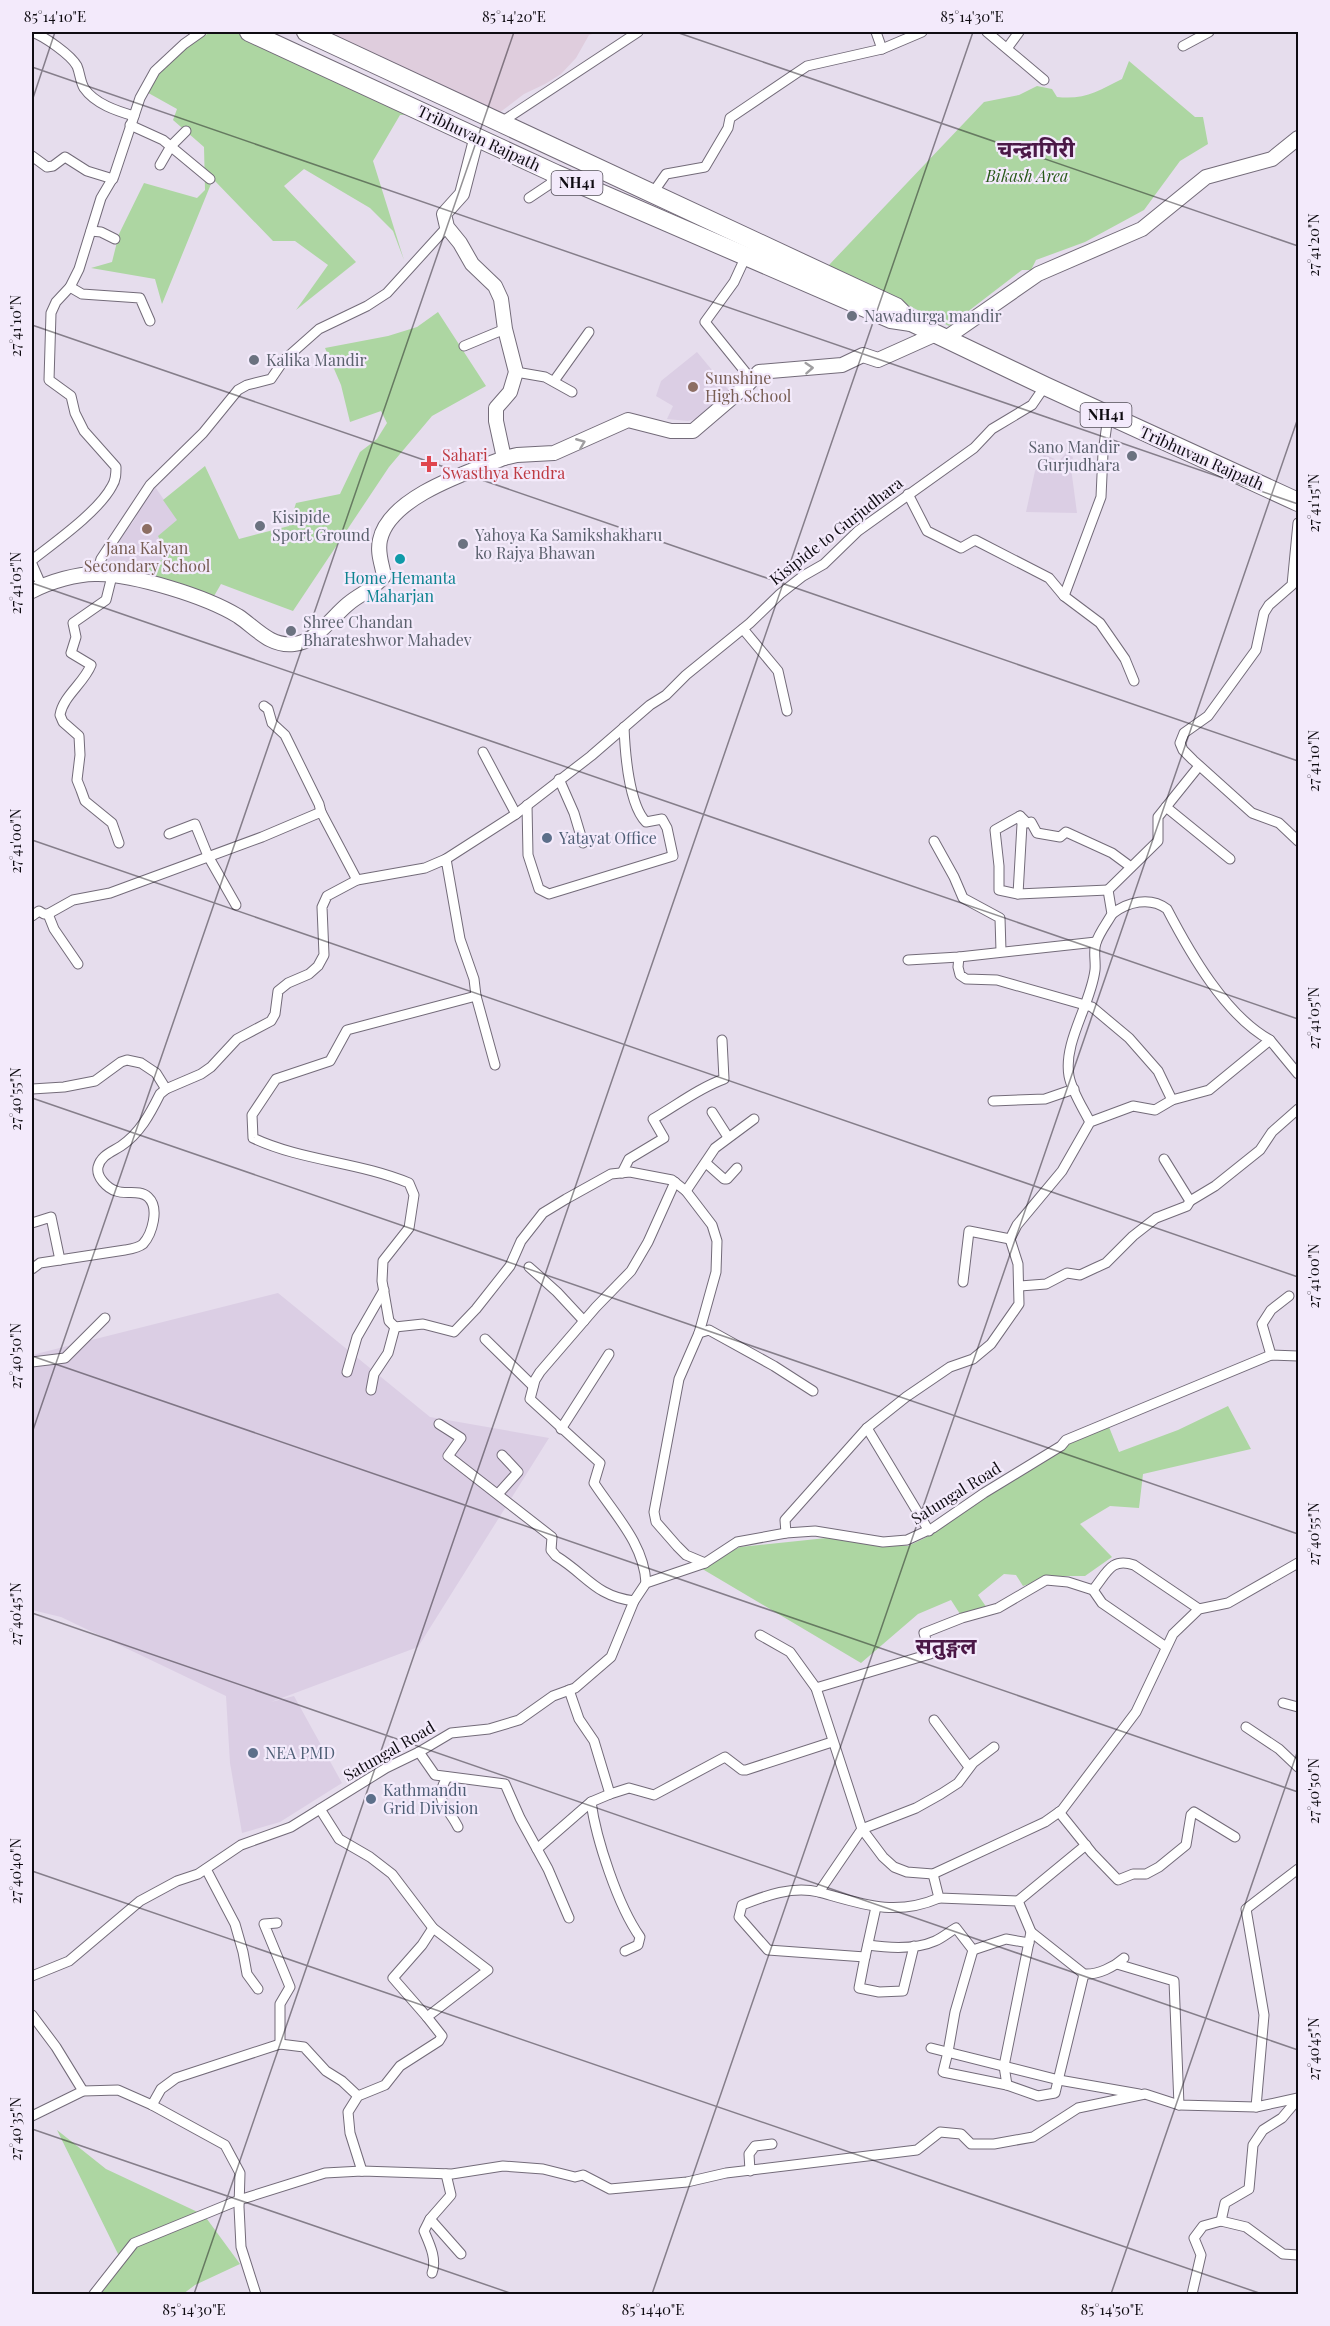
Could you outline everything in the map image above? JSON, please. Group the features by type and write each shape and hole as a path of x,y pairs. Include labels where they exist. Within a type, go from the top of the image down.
{"highway":[{"name":"Tribhuvan Rajpath","path":"249,32 556,174 891,319 911,322 1108,416 1299,502"},
{"path":"279,32 849,294 861,305"},
{"name":"Tribhuvan Rajpath","path":"306,32 896,307 911,322"}],"street":[{"path":"32,32 52,44 77,66 79,79 86,90 163,140 210,178"},
{"path":"201,32 184,44 155,71 140,98 112,180 101,198 70,287 56,302 51,313 50,380 71,396 75,413 84,431 116,467 116,477 112,487 82,520 32,562 37,589 73,578 97,574 143,580 197,598 237,616 273,642 284,644 306,641 350,602 374,589 384,576 378,554 381,532 409,500 433,487 517,454 554,453 628,420 671,431 693,430 759,372 842,365 863,355 878,360 941,336 1038,274 1142,229 1206,177 1272,159 1299,138"},
{"path":"500,123 638,32"},
{"path":"876,32 882,49"},
{"path":"652,194 666,174 705,167 728,128 730,118 807,66 882,49 922,32"},
{"path":"987,32 1008,46 1044,80"},
{"path":"1008,46 1019,32"},
{"path":"1182,46 1209,32"},
{"path":"160,165 171,146 186,131"},
{"path":"477,136 462,194 444,214 447,227 460,243 472,264 495,286 501,300 505,329 516,372 510,392 496,408 496,421 504,458"},
{"path":"32,156 47,167 53,166 65,157 69,158 87,171 112,180"},
{"path":"529,198 550,184 556,174"},
{"path":"97,574 101,559 150,485 203,433 238,390 247,385 271,379 284,360 319,329 367,306 387,293 447,227"},
{"path":"91,231 116,238"},
{"path":"746,256 734,282 705,322 751,379"},
{"path":"70,287 82,294 140,298 150,321"},
{"path":"464,346 505,329"},
{"path":"554,381 589,332"},
{"path":"516,372 554,381 572,392"},
{"name":"Kisipide to Gurjudhara","path":"166,1089 201,1074 211,1067 237,1039 271,1021 275,1014 278,991 288,983 313,971 321,960 324,943 322,915 327,896 357,880 416,870 446,859 516,814 591,756 650,705 666,695 686,675 771,605 780,594 803,576 824,564 858,531 974,448 992,429 1032,405 1045,386"},
{"path":"1064,596 1101,496 1108,416"},
{"path":"908,494 927,531 961,548 975,540 1049,578 1064,596 1100,623 1125,660 1134,681"},
{"path":"1299,523 1292,585 1269,605 1264,613 1256,650 1208,716 1194,724 1180,739 1183,750 1252,813 1279,823 1299,841"},
{"path":"112,576 106,600 73,623 76,637 71,654 91,665 87,675 66,700 60,715 63,722 79,736 80,755 77,780 86,801 108,817 119,843"},
{"path":"743,629 778,671 787,711"},
{"path":"264,706 268,709 272,723 285,735 321,812 357,880"},
{"path":"527,805 528,855 539,889 549,894 673,856 667,828 662,819 646,822 631,793 630,775 625,756 624,727"},
{"path":"483,752 516,814"},
{"path":"1020,816 995,830 999,890 1018,894 1108,890 1158,841 1158,817 1199,766"},
{"path":"559,779 574,813 583,843"},
{"path":"1166,807 1230,859"},
{"path":"32,916 39,911 48,914 73,900 110,893 292,826 321,812"},
{"path":"1020,816 1027,823 1031,822 1037,832 1060,837 1066,832 1112,853 1131,867"},
{"path":"1018,894 1022,824 1020,816"},
{"path":"169,834 195,824 208,856 236,905"},
{"path":"934,842 963,898 1000,918 1001,951"},
{"path":"446,859 460,939 474,980 476,996 495,1065"},
{"path":"1108,890 1112,915"},
{"path":"1090,1122 1069,1076 1078,1021 1086,1006 1095,970 1096,942 1112,915 1120,908 1137,902 1160,903 1167,909 1208,977 1240,1017 1270,1040 1299,1074"},
{"path":"48,914 54,929 78,964"},
{"path":"908,960 960,957 1096,942"},
{"path":"960,957 958,967 960,975 966,979 997,980 1086,1006 1101,1014 1140,1050 1158,1071 1172,1100"},
{"path":"476,996 346,1030 330,1061 276,1079 252,1116 253,1138 276,1149 384,1172 409,1183 414,1195 409,1228 383,1261 384,1290 389,1321 396,1327 423,1324 454,1332 476,1309 510,1266 521,1240 543,1213 611,1174 630,1172 656,1175 675,1182 686,1191 712,1225 717,1241 716,1272 699,1333 678,1378 654,1512 656,1522 677,1546 686,1555 705,1563"},
{"path":"622,1173 629,1159 664,1138 653,1119 695,1094 704,1086 724,1079 722,1040"},
{"path":"786,1533 784,1520 867,1428 906,1397 950,1367 973,1359 991,1344 1019,1304 1018,1264 1010,1239 1017,1225 1062,1171 1090,1122 1133,1106 1155,1110 1172,1100 1209,1090 1270,1040"},
{"path":"32,1089 64,1087 95,1081 127,1059 141,1063 156,1073 166,1089 160,1094 135,1135 102,1158 97,1169 100,1178 116,1191 138,1193 150,1199 154,1221 144,1243 125,1250 40,1263 32,1269"},
{"path":"993,1101 1045,1099 1074,1089"},
{"path":"1020,1286 1046,1284 1067,1273 1080,1275 1106,1263 1133,1236 1156,1218 1186,1206 1260,1150 1272,1132 1299,1108"},
{"path":"712,1112 728,1137"},
{"path":"686,1191 715,1148 754,1119"},
{"path":"1164,1160 1190,1201"},
{"path":"706,1163 724,1179 727,1179 736,1168"},
{"path":"646,1583 645,1567 637,1545 594,1483 600,1463 530,1399 540,1372 631,1271 648,1242 675,1182"},
{"path":"32,1223 51,1217 60,1260"},
{"path":"963,1282 969,1231 1010,1239"},
{"path":"529,1267 584,1321"},
{"path":"347,1372 357,1337 384,1290"},
{"path":"1271,1354 1262,1324 1271,1310 1289,1296"},
{"path":"32,1362 65,1358 105,1318"},
{"path":"371,1390 374,1374 388,1353 396,1327"},
{"path":"699,1333 709,1330 774,1366 813,1391"},
{"path":"485,1340 533,1386"},
{"path":"561,1429 609,1354"},
{"name":"Satungal Road","path":"32,1976 69,1961 140,1900 206,1869 241,1845 291,1827 386,1768 451,1733 489,1729 519,1720 553,1696 575,1688 610,1657 634,1601 646,1583 705,1563 737,1542 786,1533 814,1531 883,1542 907,1540 929,1531 984,1493 1061,1446 1066,1440 1271,1354 1299,1356"},
{"path":"439,1424 461,1438 448,1455 552,1537 551,1550 599,1591 617,1599 634,1601"},
{"path":"867,1428 929,1531"},
{"path":"498,1494 518,1472 502,1455"},
{"path":"1093,1590 1116,1563 1122,1561 1134,1564 1199,1608"},
{"path":"760,1635 790,1652 816,1688 862,1829 883,1857 894,1867 907,1872 933,1874 1045,1822 1059,1812 1136,1712 1173,1634 1199,1608 1228,1603 1299,1563"},
{"path":"816,1688 930,1654 924,1633 962,1618 998,1608 1046,1580 1068,1582 1093,1590 1102,1603 1166,1647"},
{"path":"569,1690 579,1719 594,1740 610,1794"},
{"path":"1283,1703 1299,1707"},
{"path":"934,1720 969,1767"},
{"path":"1246,1727 1279,1749 1299,1767"},
{"path":"537,1849 591,1802 610,1794 629,1788 654,1795 725,1757 742,1770 746,1770 832,1742"},
{"path":"819,1892 862,1829 916,1808 941,1794 958,1783 980,1756 994,1747"},
{"path":"419,1752 435,1775 505,1784 569,1918"},
{"path":"447,1777 441,1788 440,1797 458,1827"},
{"path":"591,1802 594,1824 607,1862 632,1926 640,1937 638,1945 625,1951"},
{"path":"320,1809 339,1839 370,1857 392,1874 433,1928 488,1970 427,2017"},
{"path":"1059,1812 1118,1880 1133,1874 1146,1874 1160,1867 1186,1845 1191,1815 1194,1812 1235,1837"},
{"path":"865,1957 768,1950 739,1917 742,1905 772,1893 806,1889 876,1907 919,1906 939,1898 1018,1901 1086,1845"},
{"path":"206,1869 234,1924 247,1974 258,1989"},
{"path":"1256,2107 1264,2015 1246,1909 1299,1869"},
{"path":"933,1874 939,1898"},
{"path":"1018,1901 1031,1932 1084,1974 1092,1974 1121,1961 1174,1981 1179,2105"},
{"path":"876,1907 860,1988 879,1992 903,1991 914,1946"},
{"path":"277,1923 264,1924 290,1987 280,2004 280,2044"},
{"path":"362,2171 348,2124 348,2112 358,2096 385,2085 400,2066 440,2041 442,2036 393,1978 422,1945 433,1928"},
{"path":"868,1945 914,1946 935,1941 956,1928 973,1950"},
{"path":"1007,2085 1004,2066 1031,1932"},
{"path":"973,1950 1006,1939 1029,1943"},
{"path":"973,1950 955,2012 943,2072 1007,2085 1038,2096 1055,2093 1084,1974"},
{"path":"32,2015 56,2047 82,2091"},
{"path":"152,2105 161,2089 176,2078 280,2044 304,2047 326,2071 342,2081 358,2096"},
{"path":"932,2048 1059,2080 1145,2094 1179,2105 1256,2107 1299,2098"},
{"path":"32,2116 82,2091 118,2090 152,2105 225,2145 240,2173 241,2247 254,2294"},
{"path":"94,2295 134,2243 239,2200 325,2173 362,2171 446,2174 468,2173 503,2166 543,2169 575,2177 583,2175 610,2189 687,2182 726,2173 917,2150 940,2132 961,2134 971,2144 994,2144 1032,2137 1078,2108 1145,2094"},
{"path":"1221,2221 1225,2203 1249,2189 1253,2145 1263,2130 1282,2118 1299,2098"},
{"path":"750,2171 749,2154 755,2146 772,2144"},
{"path":"432,2273 433,2253 424,2231 430,2219 451,2195 446,2174"},
{"path":"430,2219 461,2254"},
{"path":"1192,2295 1201,2255 1194,2238 1203,2226 1221,2221 1246,2227 1283,2254 1299,2255"}],"shaded area":[{"path":"320,32 600,32 589,35 576,58 561,74 524,94 499,113"},
{"name":"Sunshine High School","path":"697,352 731,393 706,417 688,421 667,419 673,406 656,396 661,381"},
{"path":"1066,453 1073,457 1071,468 1077,513 1026,512 1035,471 1044,454 1059,461"},
{"name":"Jana Kalyan Secondary School","path":"153,484 178,520 168,556 141,572 106,564 115,543 133,522"},
{"path":"278,1293 430,1417 549,1438 418,1647 271,1702 294,1696 342,1783 280,1822 242,1833 230,1763 226,1696 61,1617 32,1610 32,1355"}],"green space":[{"path":"211,32 269,32 434,113 400,115 373,161 404,260 393,231 370,208 304,169 284,186 356,262 296,310 328,265 295,241 273,241 213,179 162,304 155,279 91,268 112,262 119,234 144,183 197,198 205,190 204,147 173,120 177,109 143,90 188,45"},
{"name":"Bikash Area","path":"1129,61 1195,117 1203,117 1208,144 1180,161 1144,210 1085,242 1036,260 1031,270 1022,270 949,326 892,297 843,276 829,265 984,102 1019,95 1037,86 1052,89 1057,97 1084,96 1122,79"},
{"path":"438,312 486,386 432,416 389,467 293,611 221,584 210,603 141,572 168,556 158,536 177,520 163,500 205,466 239,539 289,526 296,503 340,494 360,452 377,439 387,423 381,411 350,422 341,385 325,348 388,336 417,327"},
{"path":"1228,1406 1251,1449 1143,1474 1139,1508 1110,1506 1080,1524 1112,1557 1085,1576 1054,1576 1023,1586 1016,1575 1004,1574 978,1595 987,1608 960,1614 951,1600 918,1614 861,1663 699,1567 740,1547 836,1537 908,1546 925,1538 1068,1443 1109,1427 1119,1452 1178,1430"},
{"path":"57,2130 106,2169 204,2215 240,2264 195,2285 183,2294 91,2294 121,2260"}],"place":[{"name":"Nawadurga mandir","path":"852,316"},
{"name":"Kalika Mandir","path":"254,360"},
{"name":"Sunshine High School","path":"693,387"},
{"name":"Sano Mandir Gurjudhara","path":"1132,456"},
{"name":"Sahari Swasthya Kendra","path":"429,464"},
{"name":"Kisipide Sport Ground","path":"260,526"},
{"name":"Jana Kalyan Secondary School","path":"147,529"},
{"name":"Yahoya Ka Samikshakharu ko Rajya Bhawan","path":"463,544"},
{"name":"Home Hemanta Maharjan","path":"400,559"},
{"name":"Shree Chandan Bharateshwor Mahadev","path":"291,631"},
{"name":"Yatayat Office","path":"547,838"},
{"name":"NEA PMD","path":"253,1753"},
{"name":"Kathmandu Grid Division","path":"371,1799"}],"district":[{"name":"चन्द्रागिरी","path":"1036,149"},
{"name":"सतुङ्गल","path":"946,1646"}]}
